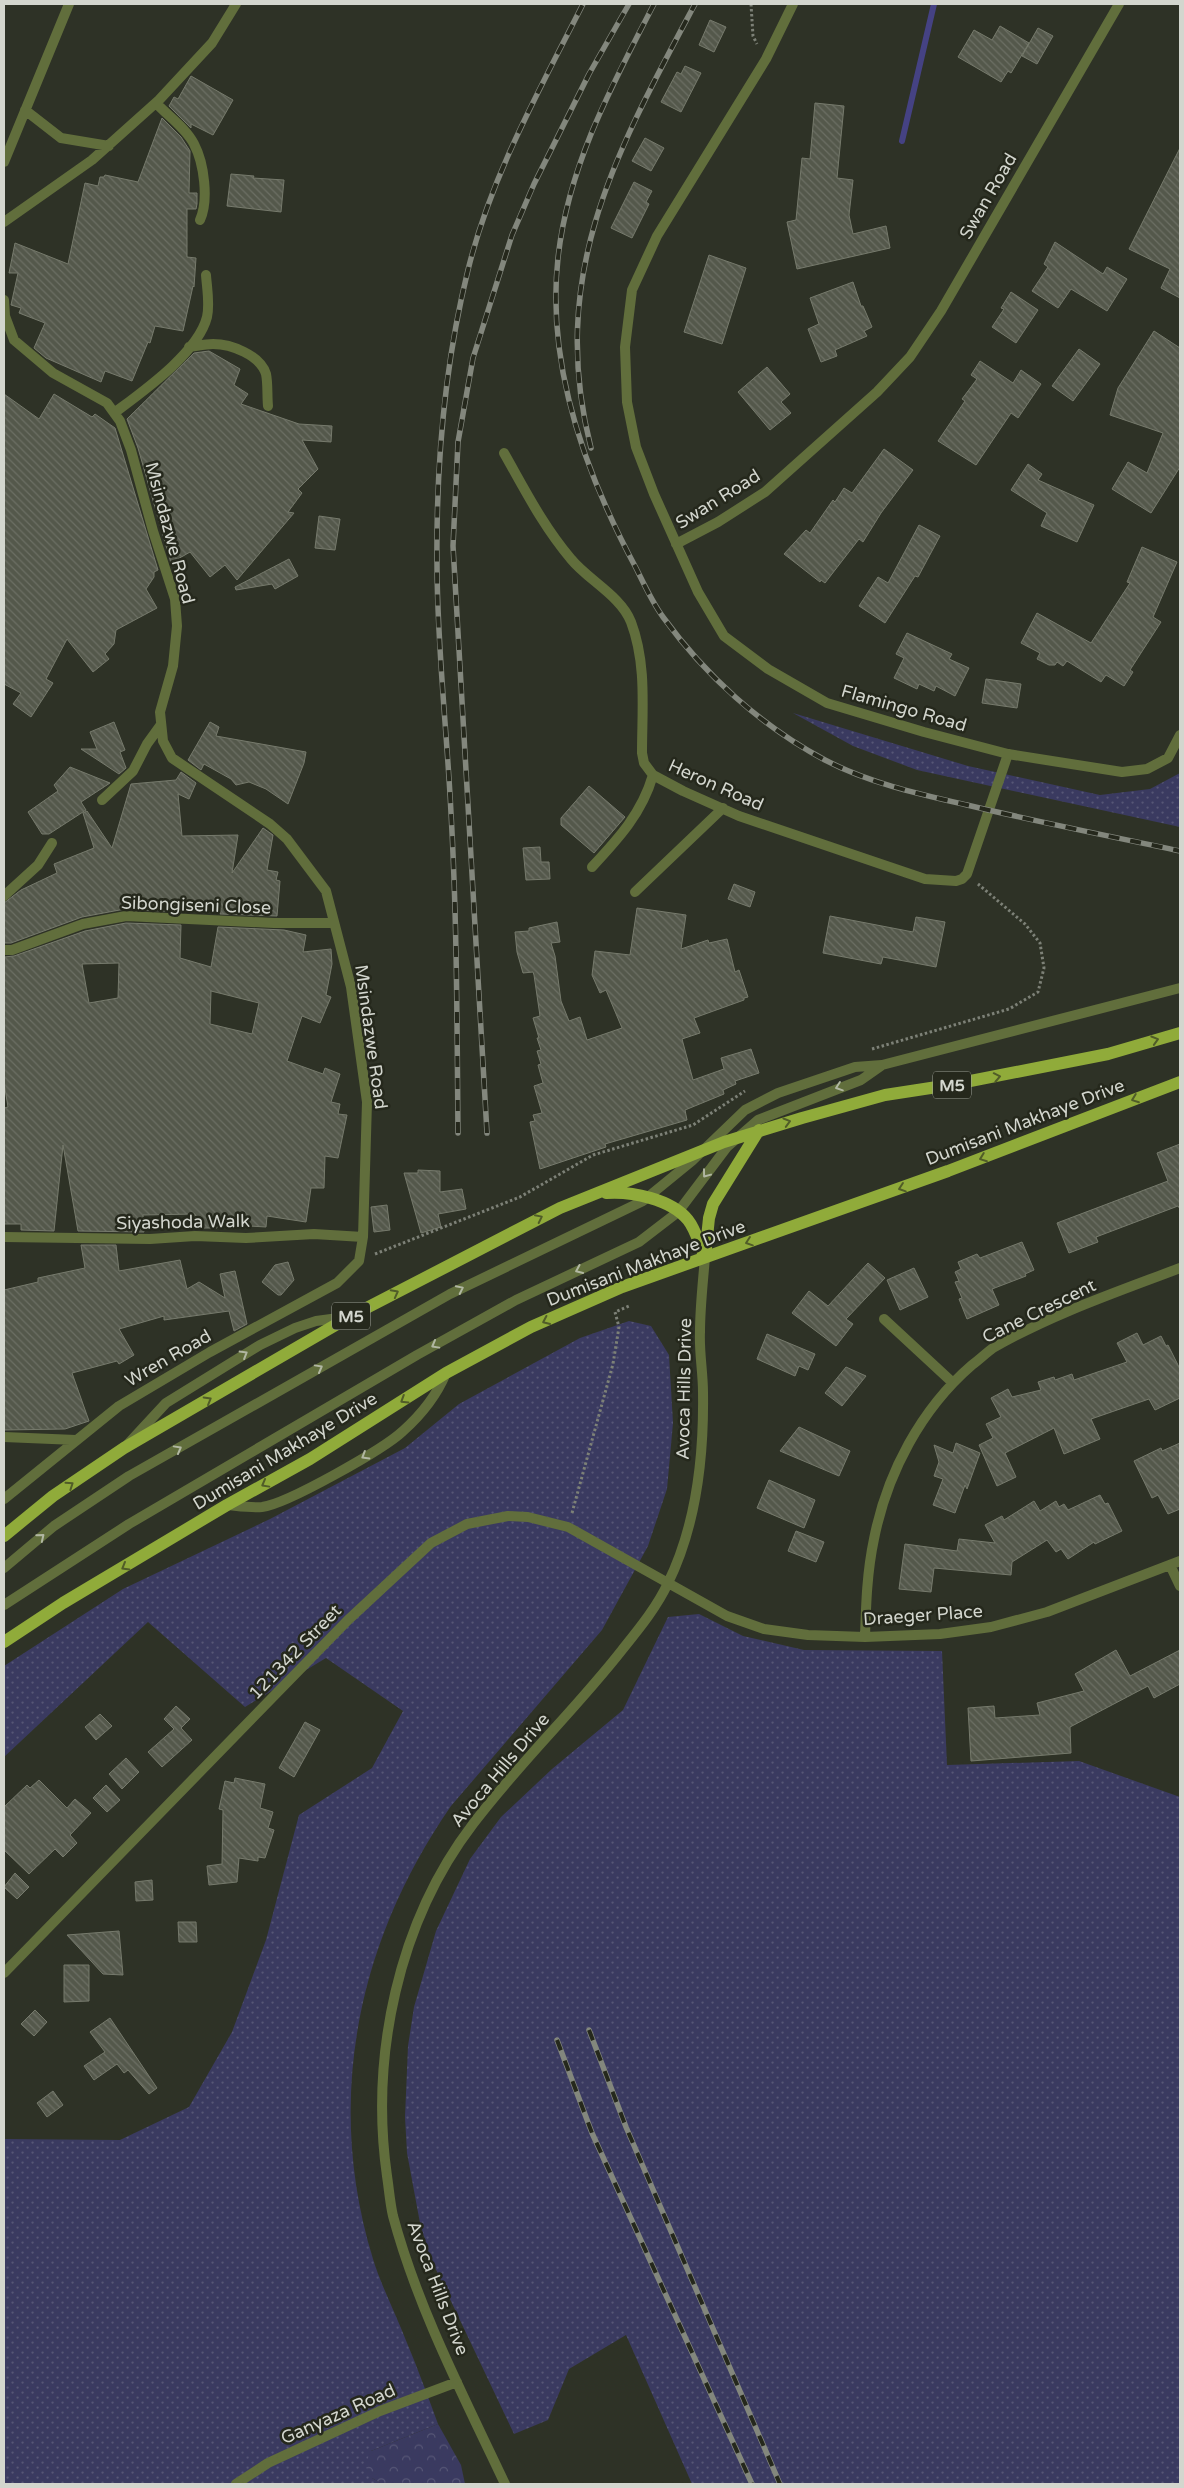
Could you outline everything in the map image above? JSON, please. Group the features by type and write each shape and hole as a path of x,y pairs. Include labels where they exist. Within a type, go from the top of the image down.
{"main road":[{"name":"Dumisani Makhaye Drive","path":"4,1536 52,1496 124,1448 351,1316 529,1223 596,1194 738,1137 885,1095 950,1085 1108,1054 1180,1033"},
{"name":"Dumisani Makhaye Drive","path":"4,1642 63,1603 227,1505 310,1460 446,1374 531,1327 577,1306 705,1257 948,1171 1180,1082"},
{"path":"705,1257 709,1218 714,1204 759,1130"},
{"path":"596,1194 617,1192 647,1198 678,1212 688,1219 705,1257"}],"street":[{"path":"4,162 69,4"},
{"path":"4,222 42,197 109,146 156,104 212,43 236,4"},
{"name":"Swan Road","path":"793,4 766,59 656,236 632,290 625,347 627,402 636,448 676,544 718,522 765,492 876,392 910,357 941,311 1119,4"},
{"path":"156,104 190,138 197,151 206,199 200,220"},
{"path":"25,110 61,138 109,146"},
{"path":"114,413 146,389 189,347 206,318 208,302 206,275"},
{"name":"Msindazwe Road","path":"4,300 5,316 14,340 53,373 107,403 120,420 131,450 153,531 175,599 177,626 173,666 160,712 163,741 172,758 270,824 287,839 326,891 351,987 368,1102 363,1237 359,1261"},
{"path":"189,347 214,344 232,347 250,355 260,363 266,374 268,406"},
{"name":"Heron Road","path":"504,453 544,525 572,560 617,602 630,620 643,675 642,754 644,763 654,774 683,791 722,808 802,838 925,878 956,881 962,879 967,874 1008,754"},
{"name":"Flamingo Road","path":"676,544 698,592 724,636 768,669 827,703 1008,754 1122,772 1147,769 1168,758 1180,735"},
{"path":"102,800 133,772 147,744 160,726"},
{"path":"592,867 622,835 638,813 648,795 654,774"},
{"path":"635,892 722,808"},
{"path":"4,896 38,865 52,843"},
{"name":"Sibongiseni Close","path":"4,950 12,950 83,924 126,916 274,923 333,923"},
{"path":"4,1568 61,1522 129,1476 450,1294 647,1198 703,1150 745,1110 778,1093 855,1067 882,1065 1180,988"},
{"path":"4,1605 129,1524 417,1355 516,1300 639,1242 678,1212 713,1164 738,1137 766,1115 861,1080 882,1065"},
{"name":"Siyashoda Walk","path":"4,1237 150,1240 195,1236 246,1238 314,1234 363,1237"},
{"name":"Avoca Hills Drive","path":"505,2484 457,2382 418,2290 393,2214 381,2135 383,2061 393,2002 413,1935 439,1878 471,1826 598,1681 634,1635 668,1584 688,1529 697,1495 703,1442 700,1333 705,1257"},
{"name":"Wren Road","path":"4,1500 119,1406 157,1382 337,1283 359,1261"},
{"name":"Cane Crescent","path":"865,1637 867,1584 874,1538 884,1502 903,1453 933,1406 952,1382 991,1349 1071,1310 1180,1268"},
{"path":"124,1448 166,1403 260,1345 295,1328 316,1321 351,1316"},
{"path":"884,1318 952,1382"},
{"path":"227,1505 262,1507 276,1503 340,1471 402,1432 430,1404 446,1374"},
{"path":"4,1437 76,1440"},
{"name":"121342 Street","path":"4,1973 348,1620 431,1543 467,1524 508,1516 528,1517 568,1527 668,1584"},
{"name":"Draeger Place","path":"668,1584 727,1616 764,1629 808,1635 865,1637 940,1634 991,1627 1047,1612 1180,1560"},
{"path":"1170,1565 1180,1586"},
{"name":"Ganyaza Road","path":"236,2484 268,2463 380,2411 457,2382"}],"path":[{"path":"751,4 753,36 766,59"},
{"path":"568,1527 593,1443 612,1364 618,1327 615,1312 629,1306"}],"green space":[{"path":"793,713 968,766 1100,795 1150,789 1180,773 1180,827 917,770 853,746"},
{"path":"629,1321 651,1326 669,1355 673,1423 667,1489 648,1546 602,1630 451,1806 419,1857 393,1911 373,1966 359,2023 352,2081 351,2140 358,2199 373,2259 438,2424 371,2451 372,2478 382,2484 4,2484 4,2139 120,2140 189,2107 232,2032 266,1940 299,1815 372,1768 403,1711 326,1658 245,1707 148,1622 4,1757 4,1666 123,1589 270,1519 405,1448 459,1404 580,1338"},
{"path":"699,1614 743,1636 804,1650 942,1651 947,1765 1079,1761 1180,1797 1180,2484 692,2484 626,2335 569,2369 548,2420 514,2434 430,2257 420,2223 407,2153 405,2117 408,2046 414,2007 436,1931 470,1859 501,1817 552,1769 623,1710 668,1617"},
{"path":"438,2424 461,2465 465,2484 382,2484 372,2478 365,2465 371,2451"}],"building":[{"path":"710,20 726,27 714,52 699,45"},
{"path":"1000,26 1029,43 1011,73 1008,71 1001,82 958,57 974,30 992,40"},
{"path":"1038,28 1053,36 1037,64 1022,56"},
{"path":"685,66 701,73 681,112 661,102 677,72 681,74"},
{"path":"191,76 233,100 213,135 191,124 191,128 169,106 174,97 178,99"},
{"path":"815,103 844,106 837,178 853,180 849,215 853,234 886,226 890,248 797,269 787,222 796,220 802,158 810,159"},
{"path":"162,118 181,137 190,151 189,193 197,193 197,204 196,209 187,209 187,257 196,258 194,287 183,331 155,326 150,343 148,342 132,381 105,371 101,382 46,358 34,348 45,323 19,313 21,308 11,305 18,273 9,273 15,243 68,264 85,183 98,186 100,177 105,175 138,182"},
{"path":"645,138 664,148 651,171 632,161"},
{"path":"1180,148 1180,298 1161,288 1170,269 1129,249"},
{"path":"231,174 284,180 281,212 227,206"},
{"path":"634,182 652,191 646,202 649,204 632,238 611,228"},
{"path":"1055,242 1103,274 1107,267 1127,279 1107,311 1071,289 1058,308 1032,291 1048,267 1044,264"},
{"path":"709,255 746,268 722,344 684,332"},
{"path":"853,282 861,306 863,306 872,327 864,331 867,336 835,350 837,356 821,362 808,329 819,324 810,298"},
{"path":"1011,292 1038,310 1016,343 992,327 1004,309 1001,308"},
{"path":"1154,331 1180,348 1180,467 1151,513 1112,489 1128,462 1147,473 1163,433 1110,415 1118,388"},
{"path":"1079,349 1100,364 1073,401 1052,386"},
{"path":"209,351 240,369 234,385 248,394 241,404 299,424 332,426 331,442 302,440 318,469 298,489 302,493 288,512 294,513 237,580 225,565 210,577 190,552 171,563 138,448 127,419 194,353"},
{"path":"980,361 1013,383 1021,370 1041,384 1018,418 1011,413 976,465 938,441 965,401 962,399 977,379 971,375"},
{"path":"767,367 790,394 781,402 791,413 770,430 738,392"},
{"path":"4,394 39,419 54,394 92,417 95,414 115,428 158,570 154,572 154,577 146,589 157,608 116,630 114,644 105,654 109,659 93,672 67,639 46,679 53,683 31,717 13,704 21,693 4,684"},
{"path":"884,449 913,470 881,513 863,542 859,539 825,583 821,580 820,582 784,554 806,530 810,533 833,500 835,502 844,488 852,493"},
{"path":"1028,464 1042,474 1038,480 1094,505 1077,542 1041,526 1047,513 1011,490"},
{"path":"319,516 340,519 335,550 315,548"},
{"path":"919,525 940,536 918,577 915,576 885,623 859,606 878,577 888,583"},
{"path":"1142,547 1177,562 1153,617 1161,622 1130,670 1133,672 1124,686 1106,675 1101,682 1067,661 1063,666 1057,662 1055,665 1049,665 1037,659 1040,653 1021,643 1037,613 1091,643 1130,583 1127,582"},
{"path":"289,559 298,576 275,589 272,584 236,590 235,587"},
{"path":"907,633 952,654 949,659 969,668 955,696 936,686 934,691 919,684 917,689 894,678 904,658 896,654"},
{"path":"986,679 1021,684 1017,708 982,703"},
{"path":"114,722 125,750 120,752 126,768 119,774 81,749 97,749 90,732"},
{"path":"210,722 219,727 216,736 306,752 304,763 288,804 266,789 249,782 236,785 231,779 204,764 201,770 188,760"},
{"path":"70,767 110,783 81,802 86,810 49,834 42,834 28,812 58,791 54,785"},
{"path":"181,772 196,783 189,799 178,794 182,836 238,835 232,873 263,828 273,835 267,870 278,872 276,880 280,881 277,916 220,914 221,908 181,904 181,912 125,909 82,917 11,943 4,943 4,903 21,890 57,873 54,864 94,848 83,813 87,811 112,848 131,784 176,780"},
{"path":"589,786 625,817 594,853 561,825 561,818"},
{"path":"540,847 541,862 549,862 550,879 526,880 523,848"},
{"path":"734,884 755,892 750,907 728,899"},
{"path":"637,908 686,915 681,949 708,940 709,943 727,939 735,972 739,970 748,997 694,1018 700,1033 682,1039 693,1080 724,1069 721,1058 751,1049 759,1073 735,1081 736,1084 723,1090 724,1094 685,1110 687,1120 605,1144 606,1147 540,1169 530,1122 535,1121 533,1115 542,1113 534,1086 543,1083 538,1065 541,1064 537,1051 541,1050 533,1018 540,1016 534,975 533,972 523,973 517,952 515,932 529,931 529,928 557,922 560,942 551,943 555,956 561,1001 569,1021 580,1017 587,1040 622,1028 606,990 600,993 592,975 595,951 630,955"},
{"path":"830,916 913,932 916,917 945,922 936,967 883,957 881,964 823,953"},
{"path":"126,923 181,925 180,958 211,967 218,927 284,930 306,935 303,952 331,949 332,964 326,995 331,997 320,1023 302,1016 287,1061 323,1074 325,1068 340,1074 331,1102 340,1104 338,1114 347,1115 338,1158 325,1156 324,1188 311,1188 306,1222 267,1216 266,1227 217,1224 217,1228 195,1228 195,1214 143,1215 144,1232 78,1231 63,1145 54,1231 21,1230 21,1224 4,1224 4,1108 8,1107 4,1083 4,957 14,956 85,931","holes":["119,963 118,998 89,1003 82,964","211,991 259,1003 252,1034 210,1024"]},
{"path":"1180,1144 1180,1209 1178,1206 1096,1237 1098,1242 1069,1253 1057,1223 1168,1181 1157,1153"},
{"path":"418,1170 440,1171 440,1192 462,1189 466,1209 438,1214 441,1227 421,1233 404,1173 418,1173"},
{"path":"387,1205 390,1230 374,1232 371,1207"},
{"path":"1022,1242 1034,1270 1025,1274 1026,1276 992,1289 999,1305 967,1319 959,1299 962,1298 955,1282 959,1281 955,1272 961,1269 958,1262 977,1254 980,1258"},
{"path":"81,1245 116,1245 119,1271 180,1260 187,1289 199,1282 225,1298 220,1274 235,1271 247,1324 234,1331 229,1311 164,1320 164,1316 119,1329 134,1355 119,1364 117,1361 72,1373 89,1421 65,1429 4,1430 4,1290 38,1282 38,1278 85,1268"},
{"path":"288,1262 294,1280 281,1295 278,1295 262,1282 275,1265"},
{"path":"868,1263 885,1278 846,1319 853,1324 836,1346 792,1313 809,1291 828,1306"},
{"path":"914,1268 928,1297 900,1310 887,1280"},
{"path":"1137,1333 1143,1345 1161,1336 1166,1346 1168,1345 1180,1369 1180,1398 1155,1410 1149,1399 1091,1419 1100,1439 1064,1454 1054,1428 1005,1453 1016,1477 997,1486 979,1445 993,1438 986,1424 1001,1417 991,1398 1008,1389 1012,1397 1041,1390 1038,1382 1054,1377 1055,1380 1072,1374 1074,1380 1127,1362 1117,1343"},
{"path":"767,1334 815,1354 808,1370 799,1366 795,1376 757,1359"},
{"path":"846,1367 866,1376 842,1406 825,1393"},
{"path":"799,1427 850,1451 839,1476 780,1451"},
{"path":"956,1443 980,1453 967,1489 965,1485 955,1513 933,1505 943,1479 934,1476 939,1462 934,1445 953,1453"},
{"path":"1180,1443 1180,1509 1168,1514 1158,1495 1152,1498 1134,1461 1161,1448 1162,1451"},
{"path":"769,1480 815,1500 804,1528 757,1508"},
{"path":"1100,1495 1105,1504 1108,1503 1122,1531 1095,1544 1094,1542 1068,1559 1061,1549 1056,1552 1047,1540 1012,1562 1011,1575 934,1568 931,1592 899,1589 905,1544 957,1551 959,1539 995,1543 985,1525 1002,1516 1004,1520 1034,1501 1040,1511 1056,1501 1059,1507 1064,1504 1068,1510"},
{"path":"796,1531 824,1542 816,1562 788,1551"},
{"path":"1116,1650 1130,1676 1180,1650 1180,1684 1154,1698 1148,1686 1070,1727 1071,1753 971,1761 968,1708 994,1706 995,1718 1040,1715 1037,1703 1084,1691 1075,1674"},
{"path":"176,1706 190,1719 181,1728 192,1740 162,1767 148,1752 174,1729 164,1719"},
{"path":"100,1714 112,1726 96,1740 85,1727"},
{"path":"305,1722 320,1730 294,1777 279,1768"},
{"path":"126,1758 139,1772 122,1789 109,1774"},
{"path":"235,1778 265,1784 260,1808 273,1812 268,1828 274,1830 265,1858 258,1857 258,1861 239,1858 237,1882 209,1885 207,1866 222,1864 223,1810 219,1809 225,1781 234,1783"},
{"path":"39,1780 67,1808 75,1799 91,1813 70,1835 77,1843 63,1857 55,1849 29,1874 4,1850 4,1807 27,1785 30,1788"},
{"path":"106,1785 120,1800 107,1812 93,1798"},
{"path":"15,1873 29,1887 17,1899 4,1887"},
{"path":"152,1880 153,1900 136,1901 135,1882"},
{"path":"178,1922 196,1922 197,1942 179,1942"},
{"path":"119,1931 123,1975 103,1974 67,1935"},
{"path":"64,1965 89,1965 89,2001 64,2002"},
{"path":"35,2010 47,2022 34,2036 21,2024"},
{"path":"110,2018 157,2088 149,2094 128,2070 124,2073 117,2064 94,2080 84,2066 105,2052 90,2032"},
{"path":"53,2091 63,2105 47,2117 37,2103"}],"waterway":[{"path":"902,141 934,4"}],"railway":[{"path":"458,1133 453,853 437,595 438,490 447,379 468,270 490,201 518,134 583,4"},
{"path":"487,1133 453,546 458,442 473,358 512,235 534,184 589,74 629,4"},
{"path":"654,4 594,127 571,191 563,224 558,258 556,298 558,338 564,379 586,457 618,532 655,605 697,659 736,698 801,746 842,768 895,787 931,797 1180,851"},
{"path":"591,448 580,385 578,326 584,271 597,217 616,164 639,111 695,4"},
{"path":"589,2030 626,2127 780,2484"},
{"path":"557,2040 592,2133 752,2484"}]}
